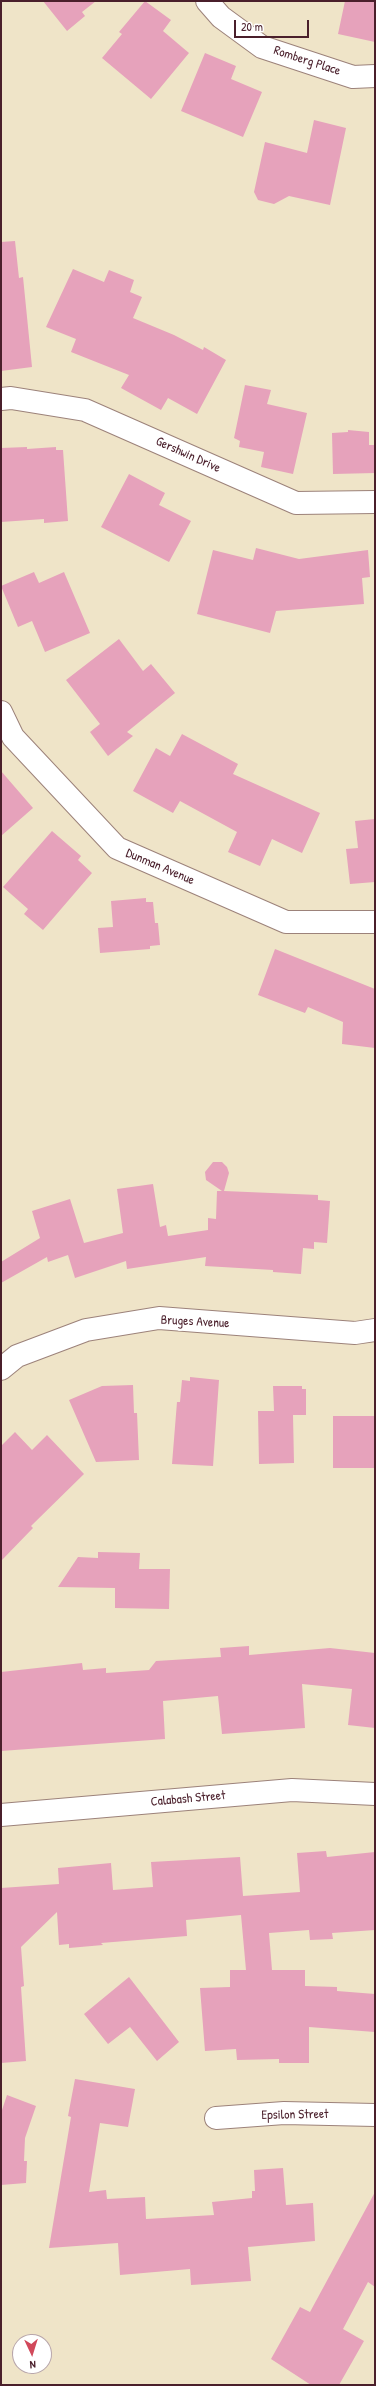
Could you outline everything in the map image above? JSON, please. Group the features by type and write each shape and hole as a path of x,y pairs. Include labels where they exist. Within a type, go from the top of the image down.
{"street":[{"name":"Romberg Place","path":"207,1 221,17 262,47 353,77 375,76"},
{"name":"Gershwin Drive","path":"1,399 11,398 84,410 296,503 375,502"},
{"name":"Dunman Avenue","path":"1,712 13,737 117,848 286,922 375,922"},
{"name":"Bruges Avenue","path":"1,1369 17,1356 86,1330 159,1318 356,1333 375,1330"},
{"name":"Calabash Street","path":"1,1815 292,1790 375,1794"},
{"name":"Epsilon Street","path":"216,2118 284,2113 375,2115"}],"building":[{"path":"43,1 96,1 82,12 85,16 67,31"},
{"path":"145,1 171,20 163,31 189,53 151,99 102,58 122,34 119,32"},
{"path":"345,1 375,1 375,42 338,34"},
{"path":"205,53 236,66 231,79 262,92 243,137 181,111"},
{"path":"314,120 346,128 330,205 289,196 274,204 258,200 254,192 265,142 307,153"},
{"path":"15,241 19,278 23,277 32,367 1,371 1,242"},
{"path":"73,269 104,282 109,270 134,280 130,292 142,297 133,318 174,335 203,350 204,347 226,360 197,414 168,398 161,410 121,388 129,375 71,352 76,339 46,327"},
{"path":"245,385 271,390 267,404 307,413 293,474 261,467 264,452 239,447 240,441 234,438"},
{"path":"348,430 369,432 369,445 375,445 375,473 333,474 332,433 348,432"},
{"path":"27,447 27,449 56,447 56,450 63,450 68,521 44,523 44,519 1,522 1,448"},
{"path":"129,474 165,493 159,505 191,521 169,562 101,527"},
{"path":"256,548 299,559 368,550 370,577 362,578 364,604 276,611 270,633 197,614 213,550 253,560"},
{"path":"34,572 39,583 64,572 90,633 45,652 32,621 18,627 1,586"},
{"path":"119,639 143,671 151,664 175,693 127,732 133,736 108,756 90,732 100,724 66,680"},
{"path":"182,734 238,764 233,774 320,813 302,853 272,839 260,866 228,852 237,832 180,801 173,813 133,791 156,748 170,756"},
{"path":"1,771 33,808 1,836"},
{"path":"375,819 375,882 350,884 346,849 358,848 355,821"},
{"path":"52,831 81,856 78,860 92,873 43,930 24,914 28,909 3,887"},
{"path":"146,898 146,902 153,902 155,923 158,923 160,945 150,946 150,949 100,953 98,928 113,927 111,901"},
{"path":"275,949 375,989 375,1048 342,1044 343,1022 308,1007 305,1013 258,995"},
{"path":"213,1162 222,1162 227,1167 229,1173 224,1191 318,1195 318,1200 330,1201 327,1243 314,1242 314,1249 303,1248 301,1274 273,1272 273,1270 205,1266 206,1257 127,1269 126,1261 75,1278 68,1255 48,1262 47,1257 1,1283 1,1262 40,1238 32,1211 70,1199 84,1243 123,1233 117,1189 153,1184 160,1227 166,1225 168,1236 208,1230 208,1218 216,1219 217,1191 222,1191 206,1180 205,1172"},
{"path":"190,1377 219,1380 213,1466 172,1464 177,1402 180,1402 182,1380 190,1381"},
{"path":"133,1385 134,1413 137,1413 139,1460 96,1462 69,1400 102,1386"},
{"path":"273,1386 302,1386 302,1389 306,1389 306,1415 293,1415 294,1463 259,1464 258,1411 274,1411"},
{"path":"333,1416 375,1416 375,1468 333,1468"},
{"path":"15,1432 32,1450 47,1435 84,1474 31,1526 33,1528 1,1561 1,1446"},
{"path":"98,1552 140,1553 139,1569 170,1569 169,1609 115,1608 115,1588 58,1587 78,1557 98,1558"},
{"path":"249,1646 249,1655 330,1648 375,1653 375,1728 348,1725 352,1689 302,1684 305,1728 222,1734 218,1696 163,1701 165,1739 1,1751 1,1672 82,1663 83,1670 106,1668 106,1673 149,1670 156,1661 221,1657 220,1648"},
{"path":"326,1851 327,1857 375,1852 375,1930 332,1933 333,1939 310,1940 309,1930 269,1933 272,1970 305,1970 305,1986 337,1987 337,1991 375,1994 375,2032 309,2027 309,2063 279,2063 279,2059 237,2060 236,2049 205,2051 200,1988 230,1987 230,1970 246,1970 241,1915 186,1920 187,1936 101,1943 103,1945 69,1948 69,1944 59,1945 57,1912 21,1947 24,1986 21,1987 26,2061 1,2063 1,1888 59,1884 58,1868 111,1863 113,1890 153,1887 151,1862 240,1857 243,1896 300,1892 297,1853"},
{"path":"129,1977 179,2042 157,2061 130,2027 108,2044 84,2014"},
{"path":"75,2079 135,2089 128,2127 100,2123 89,2192 106,2190 107,2199 145,2197 146,2219 214,2215 212,2202 252,2198 252,2191 255,2191 254,2170 283,2168 286,2205 313,2203 315,2241 248,2247 251,2281 191,2285 190,2269 120,2275 118,2243 49,2248 71,2117 68,2116"},
{"path":"7,2095 36,2106 25,2138 24,2161 27,2161 26,2183 1,2185 1,2113"},
{"path":"375,2192 375,2287 368,2282 343,2329 364,2341 339,2385 311,2385 271,2359 300,2307 310,2312"}]}
